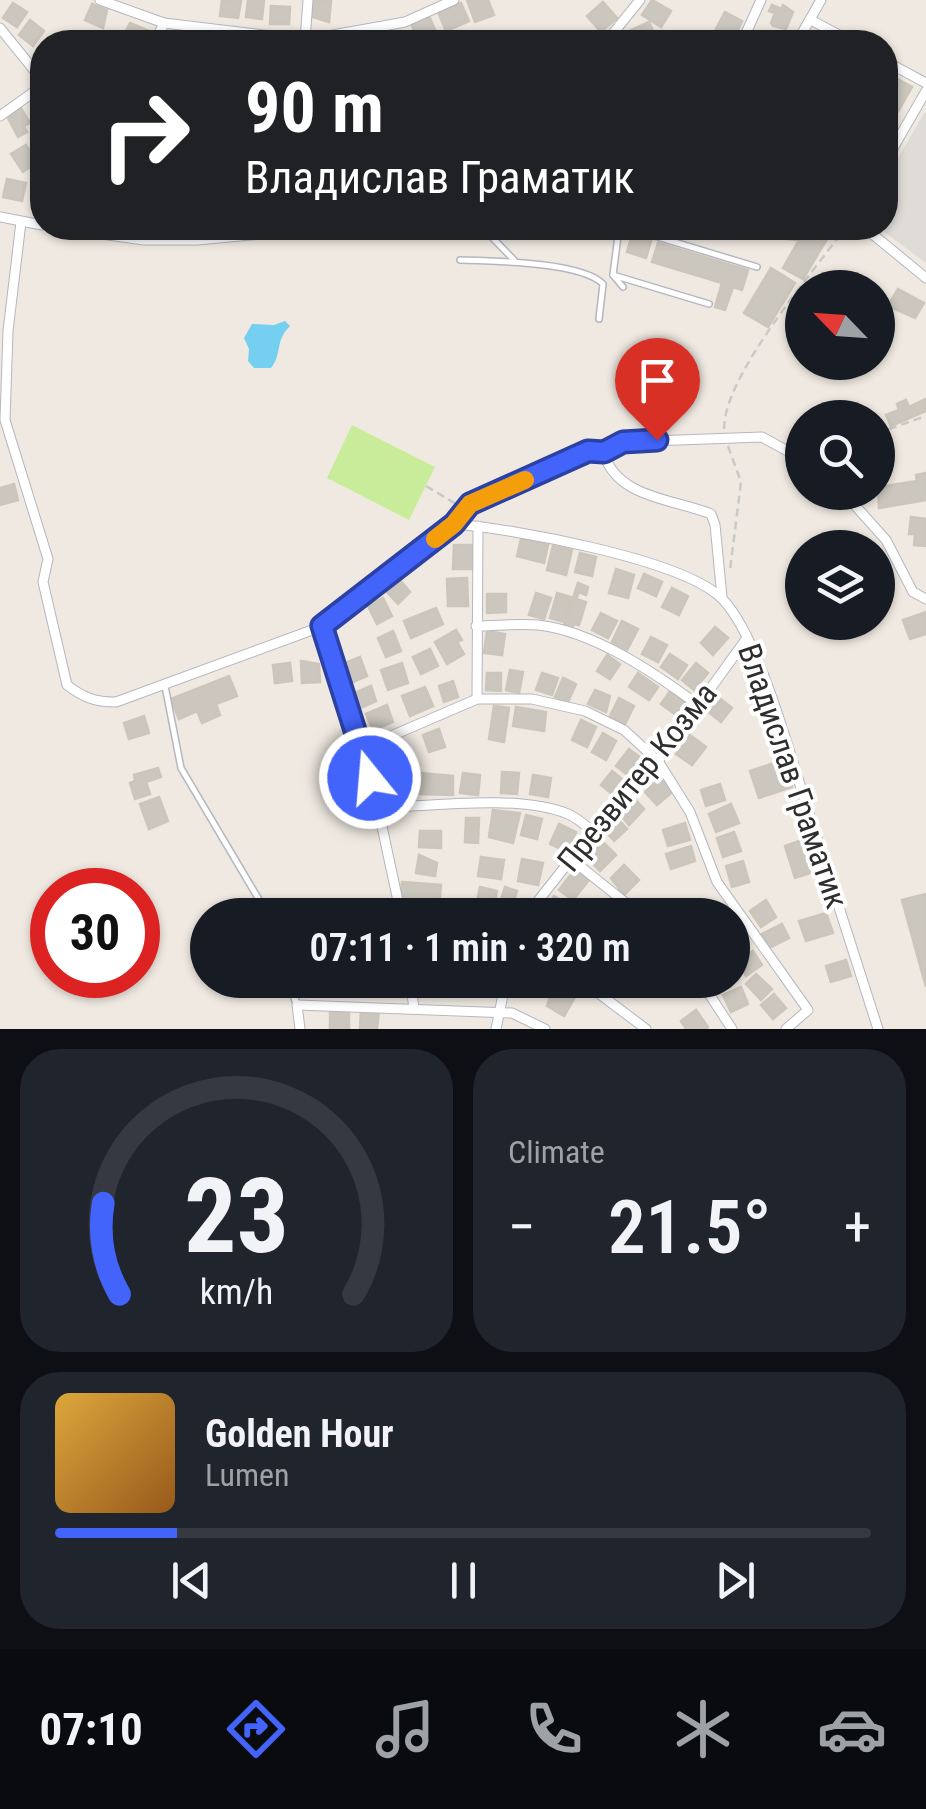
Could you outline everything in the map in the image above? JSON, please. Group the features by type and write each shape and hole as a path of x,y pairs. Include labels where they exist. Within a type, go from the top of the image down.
{"street":[{"path":"100,0 164,24 217,30"},
{"path":"306,30 308,0"},
{"path":"361,30 405,22 454,0"},
{"path":"616,30 640,0"},
{"path":"747,30 761,0"},
{"path":"805,30 821,0"},
{"path":"811,20 830,30"},
{"path":"161,30 164,24"},
{"path":"0,28 30,67"},
{"path":"898,67 926,83"},
{"path":"898,139 926,91"},
{"path":"0,116 30,92"},
{"path":"0,217 30,223"},
{"path":"22,222 4,330 2,421 48,559 43,582 68,685 97,702 116,702 165,686 322,626 454,524 470,504 588,451 604,452 623,442 724,436 762,437 785,450"},
{"path":"144,240 180,240"},
{"path":"880,240 926,278"},
{"path":"604,452 608,467 635,489 711,514 722,597"},
{"path":"859,510 886,540 913,592 926,599"},
{"path":"454,524 584,546 641,561 705,586 722,597"},
{"path":"477,699 478,526"},
{"name":"Владислав Граматик","path":"722,597 746,638 776,709 878,1029"},
{"path":"322,626 378,808 397,898"},
{"path":"476,626 540,626 583,638 633,661 698,705"},
{"name":"Презвитер Козма","path":"540,898 570,858 658,761 746,638"},
{"path":"361,749 477,699 532,699 585,711 624,730 658,761 690,812 717,882 808,1010 786,1029"},
{"path":"378,808 517,804 550,808 573,816 594,833"},
{"path":"570,858 620,898"},
{"path":"294,998 300,1029"},
{"path":"413,998 414,1008"},
{"path":"496,1029 503,998"},
{"path":"604,998 638,1026"},
{"path":"712,998 732,1029"},
{"path":"297,1005 512,1013 545,1029"}],"lane":[{"path":"495,240 516,262"},
{"path":"617,240 613,275 623,287"},
{"path":"668,240 757,267"},
{"path":"460,260 516,262 594,274 603,284 599,319"},
{"path":"613,275 709,304"},
{"path":"165,686 180,768 258,898"}],"path":[{"path":"730,572 741,482 724,436 724,412 746,366 836,240"},
{"path":"895,428 926,416"},
{"path":"426,486 466,509"}],"green space":[{"path":"352,425 435,467 409,520 327,478"}],"shaded area":[{"path":"926,113 926,263 895,240 898,158"}],"water":[{"path":"285,321 290,326 282,337 275,363 271,368 254,368 248,361 249,349 244,338 252,324"}],"building":[{"path":"222,0 241,1 238,18 220,16"},
{"path":"248,0 264,0 262,19 246,17"},
{"path":"312,0 331,1 329,22 310,16"},
{"path":"467,0 488,0 494,15 475,22"},
{"path":"652,0 671,11 661,27 642,15"},
{"path":"603,2 617,18 599,30 587,16"},
{"path":"13,3 27,12 17,27 3,18"},
{"path":"461,3 469,21 446,30 438,12"},
{"path":"92,4 107,10 103,28 85,20"},
{"path":"772,5 781,9 783,5 793,12 786,29 771,23 775,13 769,11"},
{"path":"271,6 290,7 289,24 270,24"},
{"path":"725,12 742,21 738,30 716,29"},
{"path":"429,16 435,30 414,30 411,23"},
{"path":"30,20 43,30 30,30 30,44 19,35"},
{"path":"649,22 653,30 631,30"},
{"path":"130,23 146,30 126,30"},
{"path":"898,79 912,87 898,111"},
{"path":"21,108 30,123 24,126 27,132 18,137 7,116"},
{"path":"26,145 30,167 23,172 11,154"},
{"path":"7,179 26,183 22,201 3,197"},
{"path":"631,240 651,241 646,258 627,252"},
{"path":"799,240 826,240 808,270 783,268"},
{"path":"658,243 748,270 742,290 733,287 725,310 715,307 722,283 652,262"},
{"path":"771,268 785,277 785,299 768,327 744,313"},
{"path":"898,289 924,303 915,318 895,309"},
{"path":"926,399 926,411 895,424 897,404 906,400 909,407"},
{"path":"926,473 926,500 895,505 895,484 917,481 916,475"},
{"path":"14,484 18,500 0,505 0,488"},
{"path":"911,517 926,519 926,546 914,545 915,534 909,534"},
{"path":"521,539 548,545 544,563 517,556"},
{"path":"454,545 473,545 472,569 453,569"},
{"path":"553,546 572,550 566,575 547,570"},
{"path":"580,553 596,557 592,576 575,572"},
{"path":"616,569 634,575 628,598 609,593"},
{"path":"644,574 662,582 656,596 638,588"},
{"path":"467,578 468,606 448,606 447,579"},
{"path":"399,579 410,592 398,604 386,591"},
{"path":"578,583 588,587 586,595 579,592 576,599 586,602 579,625 574,624 571,630 563,628"},
{"path":"672,588 688,596 679,615 662,607"},
{"path":"536,593 551,598 544,619 529,615"},
{"path":"557,593 571,597 564,622 550,618"},
{"path":"487,594 506,594 506,612 487,613"},
{"path":"383,598 392,616 377,624 368,606"},
{"path":"436,608 443,624 411,638 404,621"},
{"path":"926,612 926,634 910,639 903,620"},
{"path":"601,613 617,621 608,638 592,630"},
{"path":"622,621 638,629 627,650 612,642"},
{"path":"715,627 728,638 713,655 701,643"},
{"path":"456,630 464,654 447,664 435,642"},
{"path":"393,631 401,651 386,657 378,638"},
{"path":"487,631 505,634 502,655 484,653"},
{"path":"651,637 667,645 658,662 642,654"},
{"path":"430,649 438,666 421,674 413,657"},
{"path":"670,654 687,665 678,679 661,667"},
{"path":"607,655 620,664 610,679 597,671"},
{"path":"360,657 367,676 350,683 343,664"},
{"path":"301,661 319,664 320,682 302,683"},
{"path":"290,663 292,681 275,683 273,665"},
{"path":"402,663 408,683 388,690 381,670"},
{"path":"696,663 708,673 694,690 682,680"},
{"path":"510,670 523,672 519,693 506,690"},
{"path":"487,673 501,673 501,691 486,690"},
{"path":"542,673 558,678 552,695 536,690"},
{"path":"638,673 658,687 649,700 629,687"},
{"path":"229,676 237,696 216,704 220,715 202,723 197,711 179,719 171,699"},
{"path":"563,678 576,684 568,702 555,697"},
{"path":"453,681 458,697 444,702 439,686"},
{"path":"371,686 376,701 358,709 352,694"},
{"path":"425,687 433,706 410,716 402,696"},
{"path":"595,690 610,696 606,712 588,704"},
{"path":"670,691 685,702 676,715 661,704"},
{"path":"718,697 732,708 721,722 707,711"},
{"path":"619,698 634,706 625,724 610,716"},
{"path":"387,705 393,722 373,730 366,714"},
{"path":"494,706 509,708 504,742 489,739"},
{"path":"516,707 546,712 544,731 513,726"},
{"path":"144,716 149,733 129,739 124,723"},
{"path":"581,720 596,727 587,747 572,740"},
{"path":"439,729 445,747 429,752 423,735"},
{"path":"603,733 616,741 606,760 592,752"},
{"path":"690,735 706,747 692,765 676,754"},
{"path":"397,746 407,767 388,775 379,754"},
{"path":"629,749 645,761 632,778 616,766"},
{"path":"783,760 792,787 759,798 750,771"},
{"path":"158,768 161,777 146,782 150,794 135,799 130,783 135,781 134,775"},
{"path":"612,771 627,783 616,797 601,785"},
{"path":"502,772 519,773 517,794 501,793"},
{"path":"419,773 453,776 453,795 419,794"},
{"path":"463,773 480,775 478,795 460,793"},
{"path":"533,775 551,778 548,797 530,794"},
{"path":"660,778 672,792 657,805 645,792"},
{"path":"411,779 412,796 392,798 390,781"},
{"path":"720,784 725,800 706,806 701,790"},
{"path":"159,797 168,821 149,829 140,804"},
{"path":"635,799 644,809 629,825 619,813"},
{"path":"731,804 739,823 716,832 709,814"},
{"path":"493,810 520,813 513,843 489,837"},
{"path":"526,815 542,819 537,839 521,835"},
{"path":"615,816 627,829 614,841 603,828"},
{"path":"466,818 479,818 478,843 465,842"},
{"path":"685,823 690,840 668,846 663,830"},
{"path":"559,824 576,832 567,852 550,844"},
{"path":"420,831 441,831 441,848 419,847"},
{"path":"734,832 741,851 723,857 717,838"},
{"path":"802,840 813,872 795,878 785,846"},
{"path":"603,842 616,855 600,871 587,858"},
{"path":"691,846 695,861 671,869 666,854"},
{"path":"419,855 437,863 435,876 416,873"},
{"path":"481,857 504,860 501,879 478,876"},
{"path":"522,859 543,863 538,885 518,881"},
{"path":"743,861 749,882 732,887 726,866"},
{"path":"624,865 639,880 624,895 611,878"},
{"path":"575,869 589,880 575,898 559,890"},
{"path":"402,882 441,885 440,898 400,898"},
{"path":"480,887 497,891 496,898 478,898"},
{"path":"505,887 517,891 515,898 501,898"},
{"path":"926,894 926,987 902,900"},
{"path":"766,900 776,917 761,927 750,911"},
{"path":"826,913 833,933 806,941 799,921"},
{"path":"782,924 789,938 769,948 762,934"},
{"path":"753,951 762,965 750,973"},
{"path":"846,960 851,976 831,982 826,966"},
{"path":"756,974 772,989 761,1000 750,988 750,980"},
{"path":"774,994 786,1008 773,1019 761,1005"},
{"path":"550,998 574,998 564,1016 547,1006"},
{"path":"724,998 746,998 748,1004 731,1012"},
{"path":"361,1010 379,1011 377,1029 360,1029"},
{"path":"696,1010 708,1027 686,1029 681,1021"},
{"path":"349,1011 349,1029 330,1029 330,1012"}],"slow traffic":[{"path":"435,539 470,504 525,480"}],"route":[{"path":"370,778 322,626 454,524 470,504 588,451 604,452 623,442 657,440"}]}
